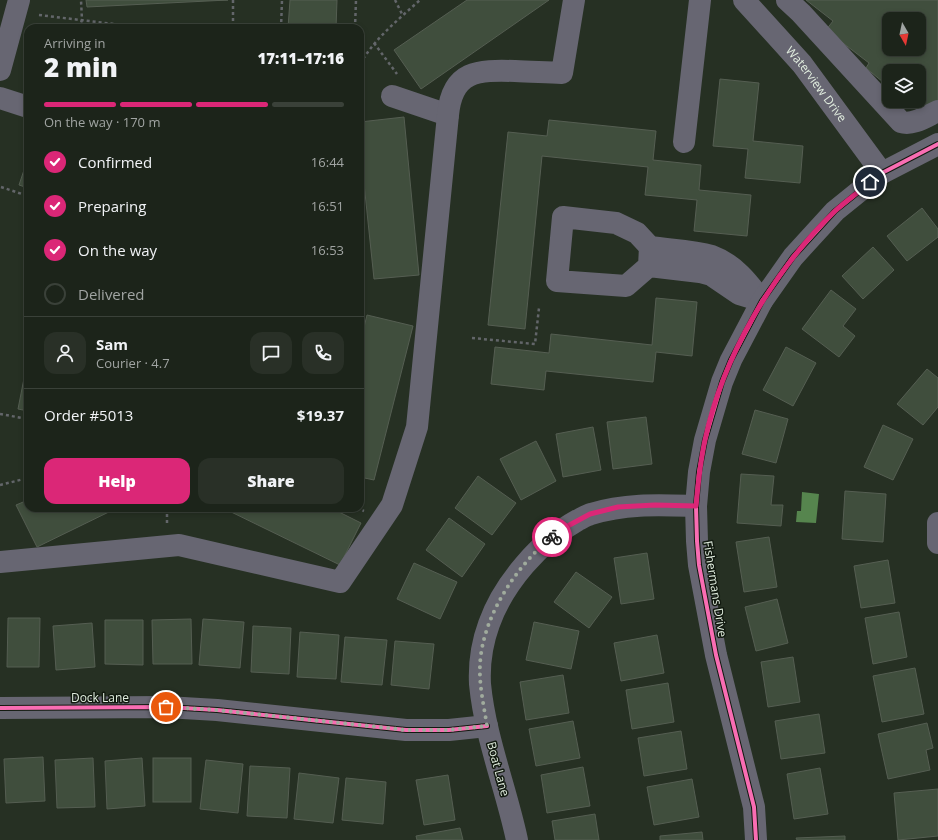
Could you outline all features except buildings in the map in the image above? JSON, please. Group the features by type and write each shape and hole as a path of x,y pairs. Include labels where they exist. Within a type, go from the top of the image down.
{"street":[{"path":"0,70 19,0"},
{"path":"0,562 179,545 340,582 392,505 417,427 450,98 454,90 464,78 470,74 489,70 562,73 574,0"},
{"path":"684,142 700,0"},
{"name":"Waterview Drive","path":"744,0 802,64 882,173"},
{"path":"788,0 901,122 908,124 938,111"},
{"path":"392,96 448,115"},
{"path":"0,98 24,106"},
{"name":"Fishermans Drive","path":"756,840 754,807 716,655 704,595 696,540 696,506 699,472 705,440 722,382 731,360 762,301 793,257 835,211 882,173 938,144"},
{"path":"649,256 711,275 739,294 762,301"},
{"name":"Boat Lane","path":"517,840 487,726 480,684 480,665 483,645 488,624 497,604 517,574 542,545 564,528 590,514 618,507 655,505 696,506"},
{"path":"938,523 938,543"},
{"name":"Dock Lane","path":"0,708 166,707 217,710 406,730 449,730 487,726"}],"path":[{"path":"80,24 82,20 82,0"},
{"path":"233,0 233,24"},
{"path":"281,24 282,0"},
{"path":"355,24 356,0"},
{"path":"395,0 403,16"},
{"path":"364,58 378,39 420,0"},
{"path":"39,15 114,24"},
{"path":"1,187 24,195"},
{"path":"472,338 535,344 539,308"},
{"path":"0,414 24,418"},
{"path":"0,485 24,479"}],"shaded area":[{"path":"802,492 819,494 816,523 796,522 797,511 801,511"}],"cycle path":[{"path":"756,840 754,807 716,655 699,565 696,506 699,472 705,440 722,382 731,360 762,301 793,257 835,211 882,173 938,144"},
{"path":"0,708 166,707 217,710 406,730 449,730 487,726"}],"way so far":[{"path":"166,707 217,710 406,730 430,731 487,726 480,684 480,665 488,624 497,604 517,574 542,545 552,537"}],"route":[{"path":"552,537 564,528 590,514 618,507 655,505 696,506 699,472 705,440 722,382 731,360 762,301 793,257 835,211 870,182"}]}
